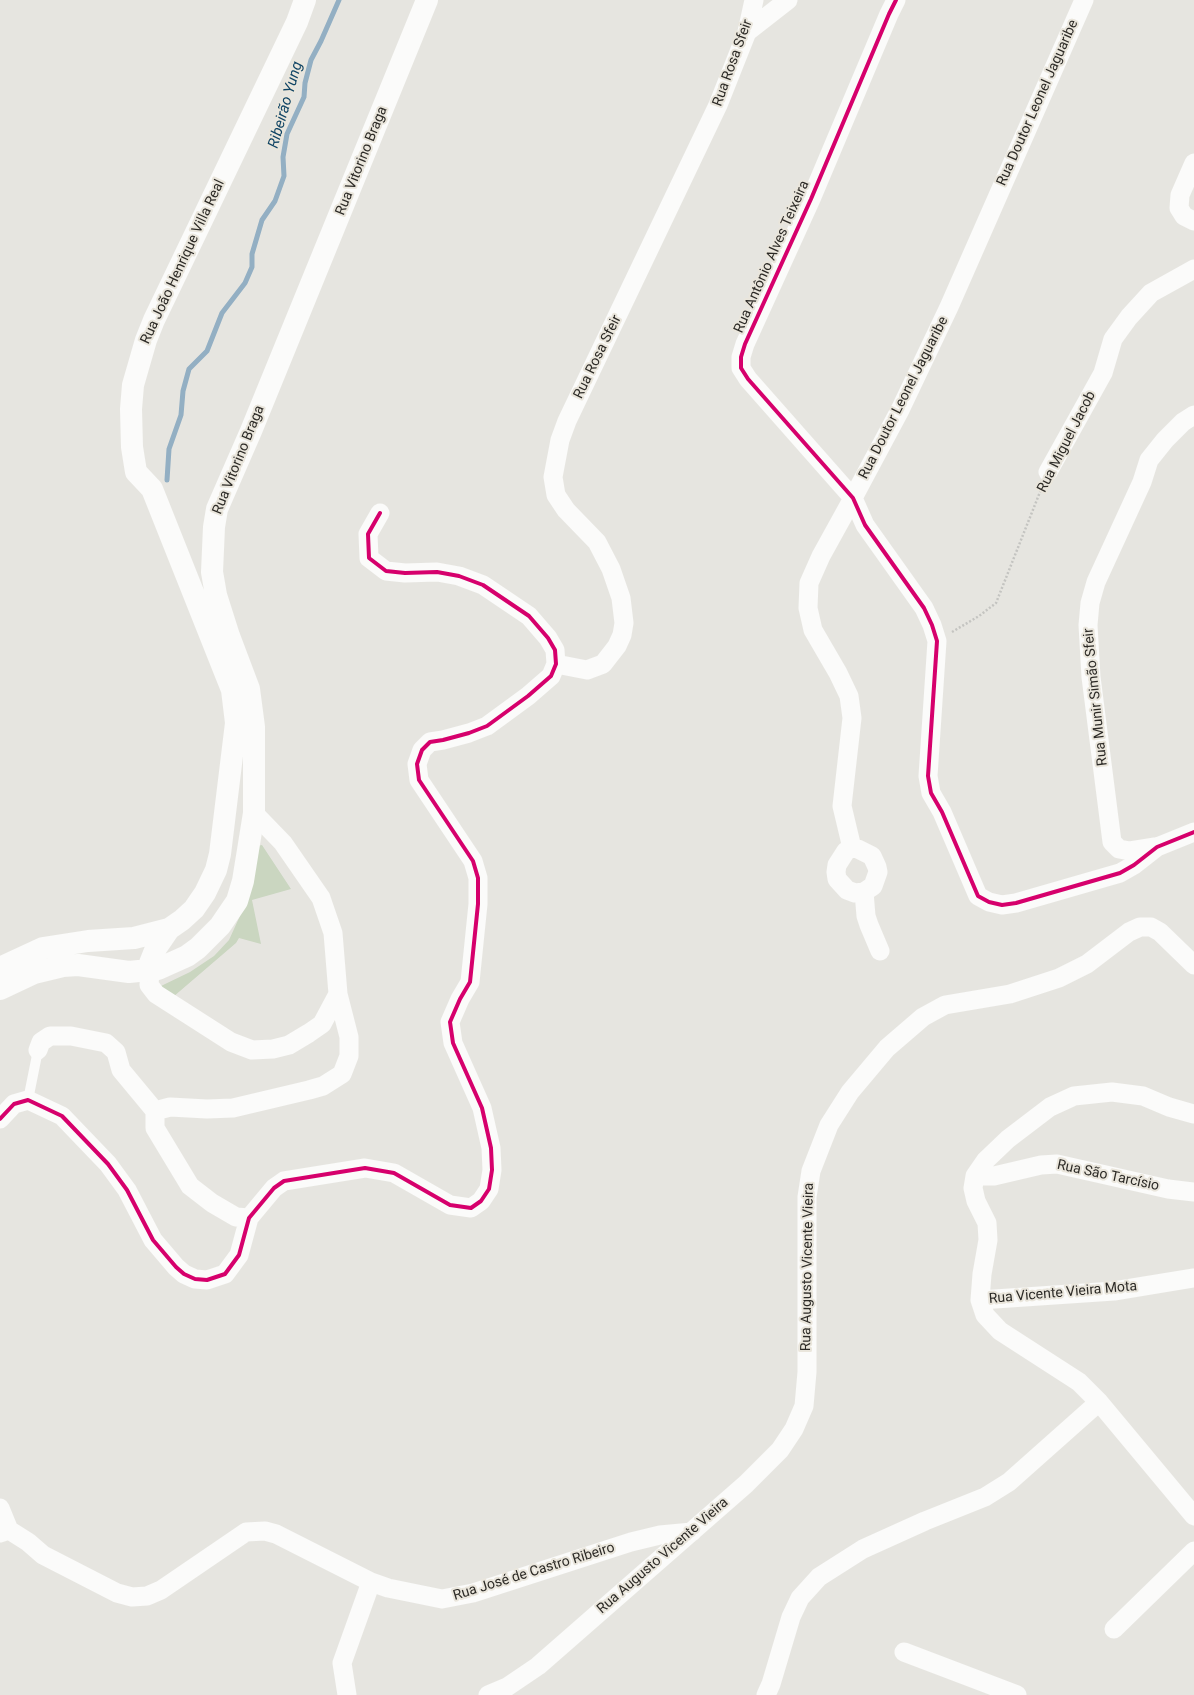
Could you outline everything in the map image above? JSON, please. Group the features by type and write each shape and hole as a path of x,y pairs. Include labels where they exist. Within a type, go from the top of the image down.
{"main road":[{"name":"Rua João Henrique Villa Real","path":"169,929 190,913 205,893 216,870 220,854 236,722 232,690 152,489 136,472 132,439 131,408 133,385 146,340 154,320 297,22 305,0"},
{"name":"Rua Vitorino Braga","path":"0,989 34,973 63,966 78,965 129,972 158,969 174,963 198,948 220,926 237,901 243,881 254,814 254,727 250,689 229,636 216,595 212,572 214,527 217,509 251,431 427,0"},
{"path":"0,968 44,948 88,941 134,938 169,929"},
{"path":"150,970 150,963 156,948 169,929"}],"street":[{"name":"Rua Rosa Sfeir","path":"556,664 587,670 603,664 617,646 622,635 624,623 621,598 611,569 597,542 566,510 556,495 553,477 560,440 567,422 718,105 747,32 754,0"},
{"path":"747,32 788,0"},
{"name":"Rua Antônio Alves Teixeira","path":"896,0 811,199 745,344 741,357 741,368 748,379 853,498 865,525 924,608 932,625 937,641"},
{"name":"Rua Doutor Leonel Jaguaribe","path":"852,848 842,806 852,718 849,696 838,673 813,630 808,608 809,583 821,556 900,410 949,307 1084,0"},
{"path":"1194,163 1180,195 1179,208 1184,216 1194,221"},
{"name":"Rua Miguel Jacob","path":"1048,472 1103,373 1113,339 1129,317 1151,293 1194,269"},
{"name":"Rua Munir Simão Sfeir","path":"1157,847 1130,851 1119,849 1112,842 1091,677 1088,625 1090,603 1096,582 1142,482 1149,460 1178,427 1194,415"},
{"path":"0,1119 14,1104 28,1100 62,1116 108,1164 127,1190 153,1240 184,1274 195,1279 207,1280 224,1274 239,1254 249,1218 274,1188 284,1181 365,1168 394,1172 450,1205 471,1208 481,1201 489,1189 492,1170 491,1148 482,1108 453,1043 450,1022 460,999 470,982 478,904 478,878 472,861 419,780 417,764 422,750 430,742 456,737 487,726 542,684 551,676 556,664 555,650 548,638 529,616 483,585 459,576 437,572 405,573 386,571 370,558 368,534 380,513"},
{"path":"937,641 928,776 932,793 942,812 978,896 989,902 1002,905 1016,904 1120,873 1134,865 1157,847 1194,832"},
{"path":"155,1111 170,1107 207,1109 233,1108 309,1090 322,1086 342,1074 349,1056 349,1037 338,994 333,933 321,898 283,843 254,814"},
{"path":"852,848 858,849 872,856 877,867 878,872 873,886 864,892 856,893 847,890 837,879 837,865 846,851 852,848"},
{"path":"864,892 868,925 880,951"},
{"name":"Rua Augusto Vicente Vieira","path":"488,1695 506,1687 538,1666 746,1484 780,1450 794,1430 804,1406 806,1372 807,1196 811,1171 829,1125 850,1092 887,1048 923,1017 945,1005 1010,994 1059,978 1087,964 1129,932 1140,927 1151,927 1160,932 1194,965"},
{"path":"150,970 149,985 156,994 231,1042 252,1050 273,1049 289,1045 309,1033 322,1024 338,994"},
{"path":"38,1050 41,1042 50,1036 71,1036 106,1043 116,1052 121,1070 155,1111 155,1128 190,1186 212,1203 236,1218 249,1218"},
{"path":"1194,1114 1169,1107 1143,1096 1112,1092 1074,1096 1050,1107 1008,1138 986,1160 975,1176 973,1188 976,1201 987,1224 988,1240 982,1274 980,1300 985,1315 1000,1331 1079,1382 1099,1402 1194,1516"},
{"name":"Rua São Tarcísio","path":"975,1176 994,1176 1041,1165 1057,1164 1168,1189 1194,1192"},
{"name":"Rua Vicente Vieira Mota","path":"980,1300 1114,1291 1194,1278"},
{"path":"769,1690 790,1617 800,1598 819,1577 863,1549 925,1521 985,1498 1009,1482 1099,1402"},
{"path":"0,1508 4,1532"},
{"name":"Rua José de Castro Ribeiro","path":"4,1532 28,1542 43,1555 117,1593 132,1597 147,1596 161,1590 246,1532 265,1531 283,1537 371,1582 388,1588 442,1599 473,1592 631,1542 660,1536 692,1532"},
{"path":"1114,1629 1194,1551"},
{"path":"347,1695 342,1663 371,1582"},
{"path":"904,1652 1017,1695"}],"lane":[{"path":"28,1100 38,1050"}],"green space":[{"path":"262,845 291,889 252,900 261,944 239,938 236,943 173,997 161,986 190,972 214,956 229,940 244,907 257,846"}],"waterway":[{"name":"Ribeirão Yung","path":"167,480 169,449 181,415 183,391 189,369 207,351 222,313 245,283 252,267 252,254 262,220 275,201 284,176 283,157 287,134 304,97 305,83 311,60 339,0"}],"cycle path":[{"path":"896,0 811,199 745,344 741,357 741,368 748,379 853,498 865,525 924,608 932,625 937,641 928,776 931,793 942,812 978,896 989,902 1002,905 1016,903 1120,873 1134,865 1157,847 1194,832"},
{"path":"0,1119 14,1104 28,1100 62,1116 108,1164 127,1190 153,1240 176,1267 184,1274 195,1279 207,1280 225,1274 239,1255 249,1218 274,1188 284,1181 365,1168 394,1173 450,1205 471,1208 481,1201 489,1189 492,1170 491,1148 482,1108 453,1043 450,1022 460,999 470,982 478,904 478,878 473,861 419,780 417,764 422,750 430,742 469,733 487,726 528,696 551,676 556,664 555,650 548,638 529,616 483,585 459,576 437,572 405,573 386,571 369,558 368,534 380,513"}]}
